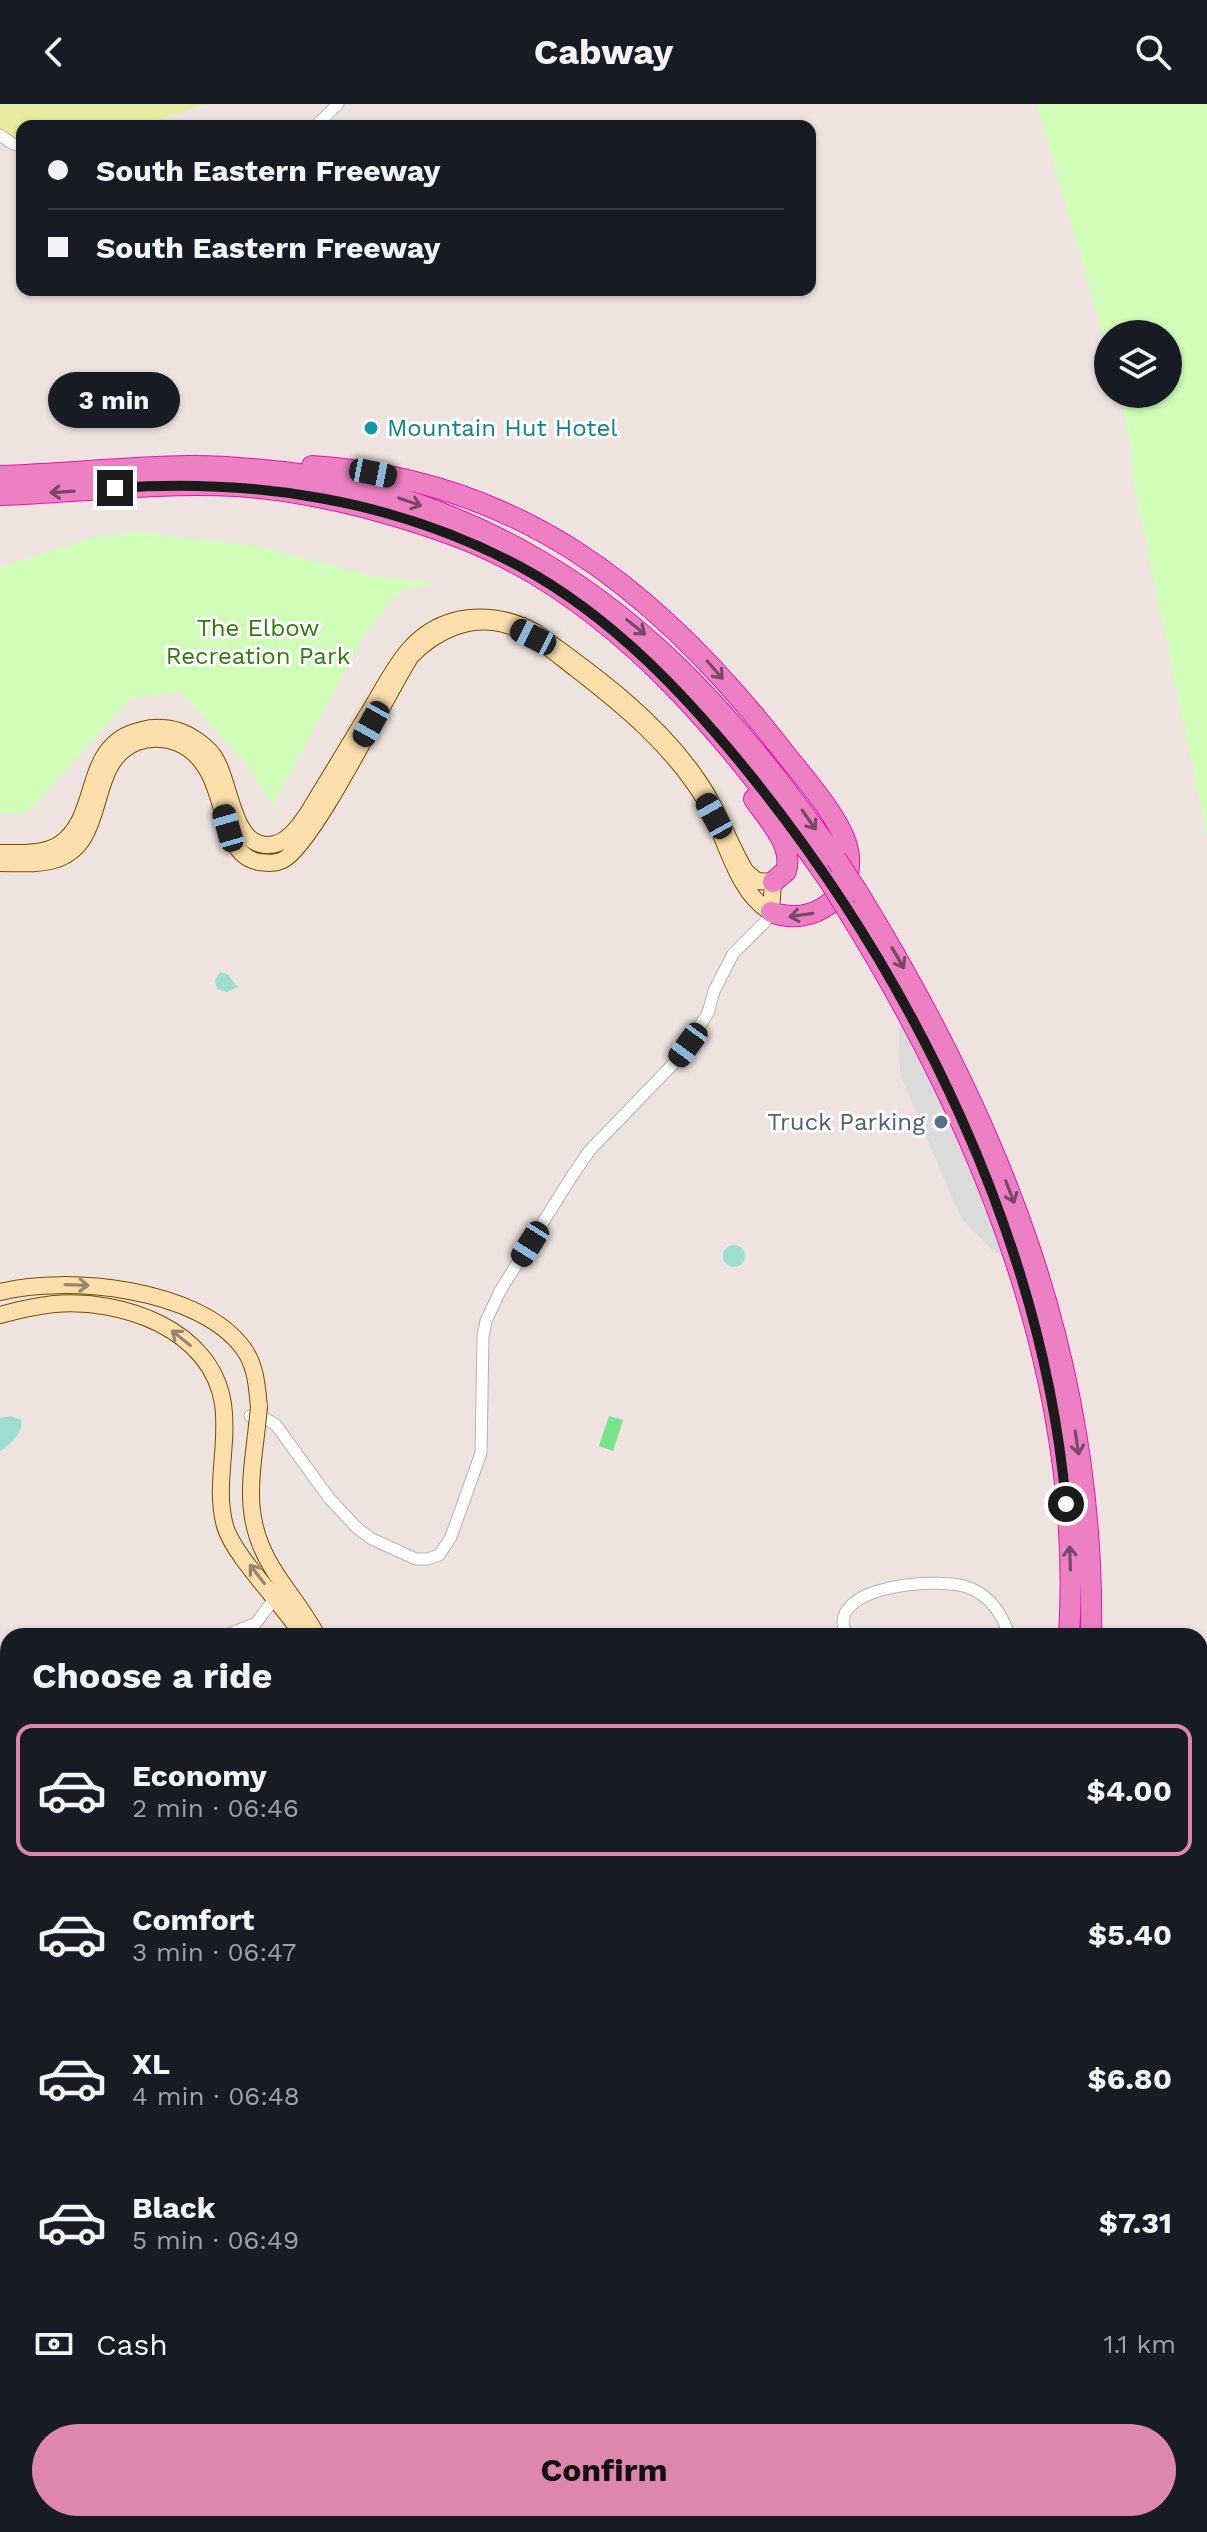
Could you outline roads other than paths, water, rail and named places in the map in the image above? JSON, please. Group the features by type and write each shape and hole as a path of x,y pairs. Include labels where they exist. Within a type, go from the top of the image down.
{"highway":[{"path":"0,476 189,466 253,459 349,468 396,477 465,497 559,540 620,581 679,631 800,772 843,834 849,865 844,885 836,898 823,909 805,916 770,915"},
{"path":"189,466 288,473 385,494 479,528 555,569 644,634 707,694 778,778 836,859 852,900 951,1100 989,1189 1023,1285 1048,1381 1064,1480 1071,1579 1069,1628"},
{"path":"0,495 189,485 288,492 336,500 433,527 478,545 564,594 604,624 677,688 758,784 830,882 852,900 921,998 966,1087 1005,1177 1038,1271 1064,1368 1081,1466 1090,1563 1091,1628"},
{"path":"522,568 651,677 720,753 785,847 789,858 788,868 783,876 773,882"}],"main road":[{"path":"0,853 47,850 69,836 82,814 93,775 103,758 120,739 148,728 177,730 202,745 212,754 220,769 242,832 255,843 268,846 279,843 294,832 308,813 407,652 432,630 449,623 487,616 519,623 535,632 644,718 680,755 724,824 746,872 760,882 773,882 770,915"},
{"path":"0,863 51,861 69,853 87,835 101,785 111,765 137,742 155,739 170,740 187,747 205,763 214,779 228,828 241,852 254,861 269,864 282,860 295,850 317,819 411,656 445,630 471,622 486,622 503,624 533,637 657,737 705,800 745,888 770,915"},
{"path":"0,1292 23,1286 90,1285 138,1294 190,1309 226,1329 245,1350 256,1376 251,1517 260,1546 299,1628"},
{"path":"0,1315 57,1304 97,1305 157,1321 181,1336 196,1351 219,1386 223,1406 220,1499 226,1529 236,1547 310,1628"}],"street":[{"path":"322,120 338,104"},
{"path":"255,1416 276,1425 329,1498 357,1528 372,1539 416,1559 439,1555 451,1537 481,1453 483,1337 486,1321 500,1291 590,1150 666,1073 698,1031 733,954 770,915"},
{"path":"844,1628 844,1618 860,1599 902,1584 939,1582 955,1583 987,1598 1007,1628"},
{"path":"244,1628 256,1623 280,1592"}],"water":[{"path":"220,972 227,974 238,987 227,992 217,989 215,980"},
{"path":"734,1245 742,1248 745,1256 742,1264 734,1267 726,1264 723,1256 726,1248"},
{"path":"11,1416 21,1420 20,1430 0,1452 0,1418"}],"place":[{"name":"Mountain Hut Hotel","path":"371,428"},
{"name":"Truck Parking","path":"941,1122"}],"park label":[{"name":"The Elbow Recreation Park","path":"258,642"}]}
